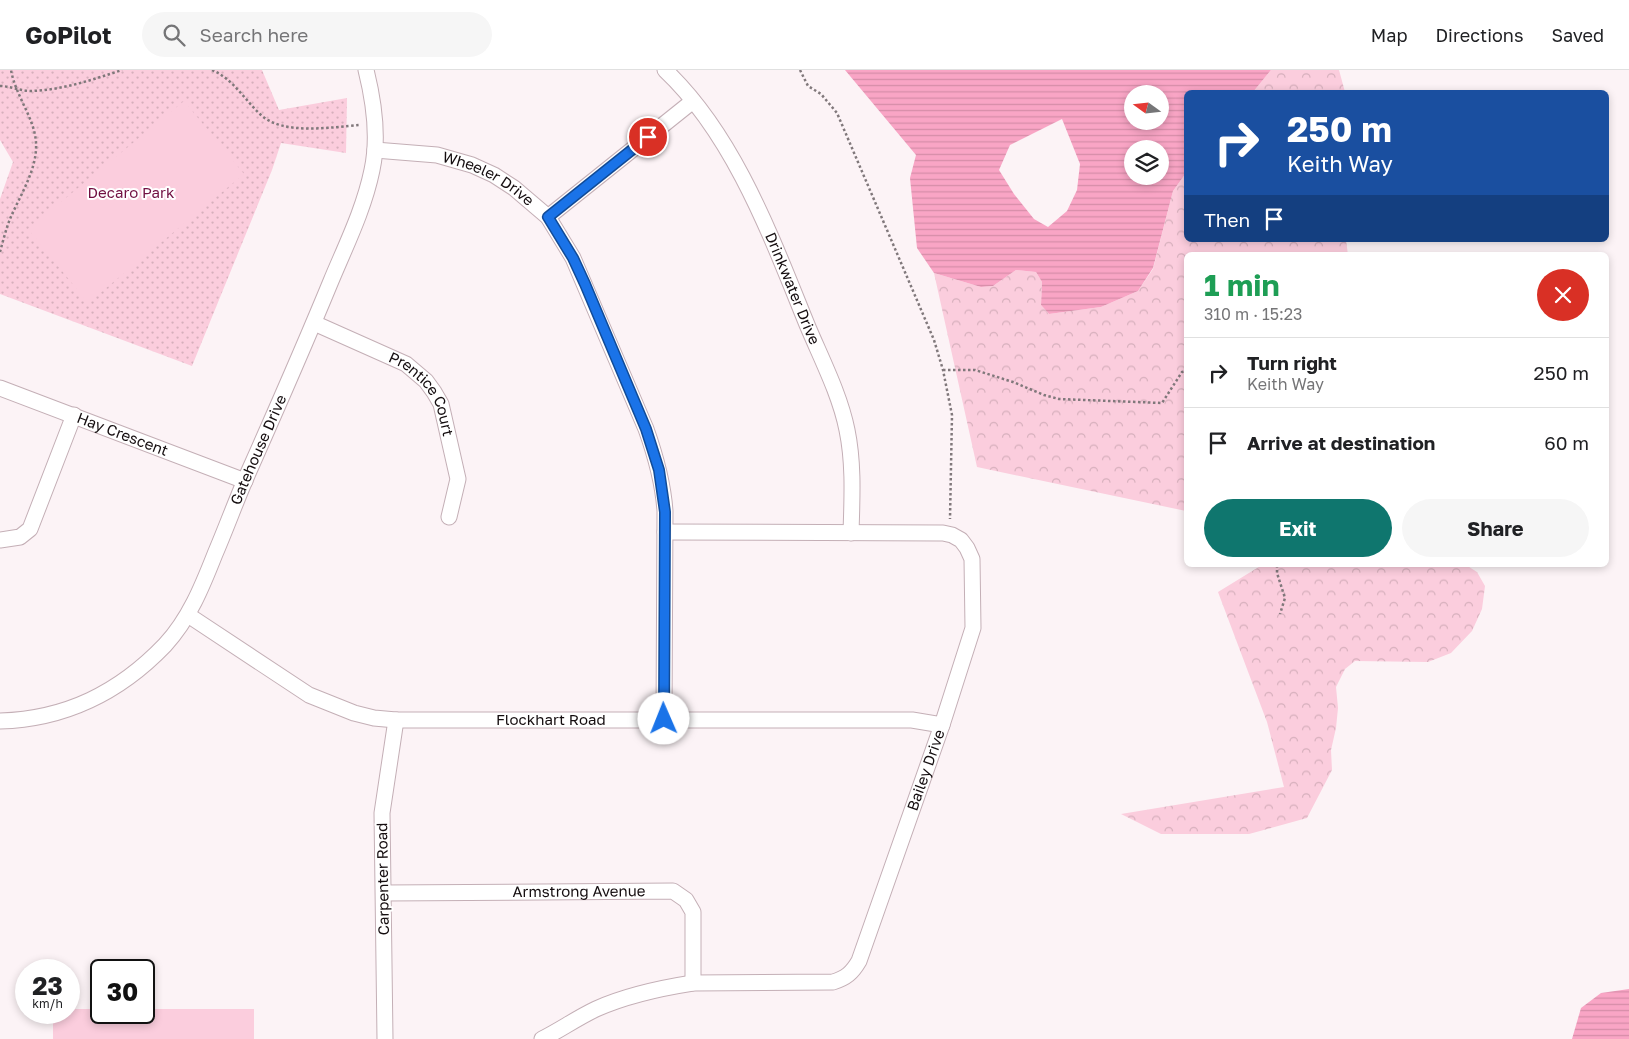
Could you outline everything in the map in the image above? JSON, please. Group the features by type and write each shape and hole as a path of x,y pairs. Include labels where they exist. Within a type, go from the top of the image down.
{"street":[{"name":"Gatehouse Drive","path":"0,720 47,716 76,707 109,692 138,671 165,644 188,615 201,590 361,207 372,171 375,150 373,103 366,70"},
{"name":"Drinkwater Drive","path":"665,70 718,133 747,186 833,388 847,428 850,448 852,471 851,533"},
{"path":"548,217 693,101"},
{"name":"Wheeler Drive","path":"375,150 437,155 472,165 494,175 514,188 548,217 573,258 646,429 654,452 663,490 665,532 664,719"},
{"name":"Prentice Court","path":"314,323 406,364 416,371 434,392 442,404 458,479 449,517"},
{"name":"Hay Crescent","path":"0,388 245,481"},
{"path":"0,540 20,537 30,530 74,416"},
{"name":"Bailey Drive","path":"542,1039 596,1009 609,1004 642,993 693,982 833,982 853,972 859,961 967,650 972,628 972,559 968,548 961,540 952,535 943,533 665,532"},
{"name":"Flockhart Road","path":"188,615 309,695 354,713 374,718 396,720 912,720 942,725"},
{"name":"Carpenter Road","path":"385,1039 382,812 396,720"},
{"name":"Armstrong Avenue","path":"384,893 673,891 680,894 686,900 693,912 693,982"}],"path":[{"path":"0,252 10,220 32,170 36,153 35,134 11,70"},
{"path":"0,86 17,90 53,89 82,83 122,70"},
{"path":"212,70 228,80 261,115 272,123 287,127 315,128 374,124"},
{"path":"800,70 808,86 821,94 837,113 934,340 943,370 952,415 950,518"},
{"path":"943,370 976,370 1059,399 1162,403 1184,372"},
{"path":"1277,567 1285,598 1280,614"}],"green space":[{"name":"Decaro Park","path":"0,70 262,70 279,110 347,98 346,153 281,143 272,170 192,366 0,294 0,199 13,162 0,140"},
{"path":"1271,70 1339,70 1344,90 1255,90"},
{"path":"184,101 244,174 88,303 28,229"},
{"path":"1184,176 1184,242 1346,242 1348,252 1184,252 1184,511 977,467 934,273 981,287 993,286 1016,270 1036,272 1042,282 1041,305 1049,314 1101,307 1138,291 1153,269 1173,191"},
{"path":"1259,567 1469,567 1477,572 1485,586 1482,609 1472,631 1451,653 1428,662 1355,661 1345,669 1336,687 1338,708 1331,750 1332,770 1307,818 1249,834 1161,834 1121,814 1284,787 1267,722 1218,592"},
{"path":"80,1009 90,1009 90,1024 155,1024 155,1009 254,1009 254,1039 53,1039 53,1024 80,1024"}],"shaded area":[{"path":"845,70 1271,70 1255,90 1184,90 1184,176 1173,191 1153,268 1138,291 1101,307 1049,314 1041,305 1042,282 1036,272 1016,270 993,286 981,287 934,273 917,248 910,178 916,155","holes":["1062,119 1080,164 1077,190 1067,211 1048,227 1034,219 1014,194 999,170 1010,145"]},
{"path":"1629,989 1629,1039 1572,1039 1581,1008 1601,993"}],"route":[{"path":"648,137 548,217 573,258 585,284 646,429 659,470 665,512 664,719"}]}
